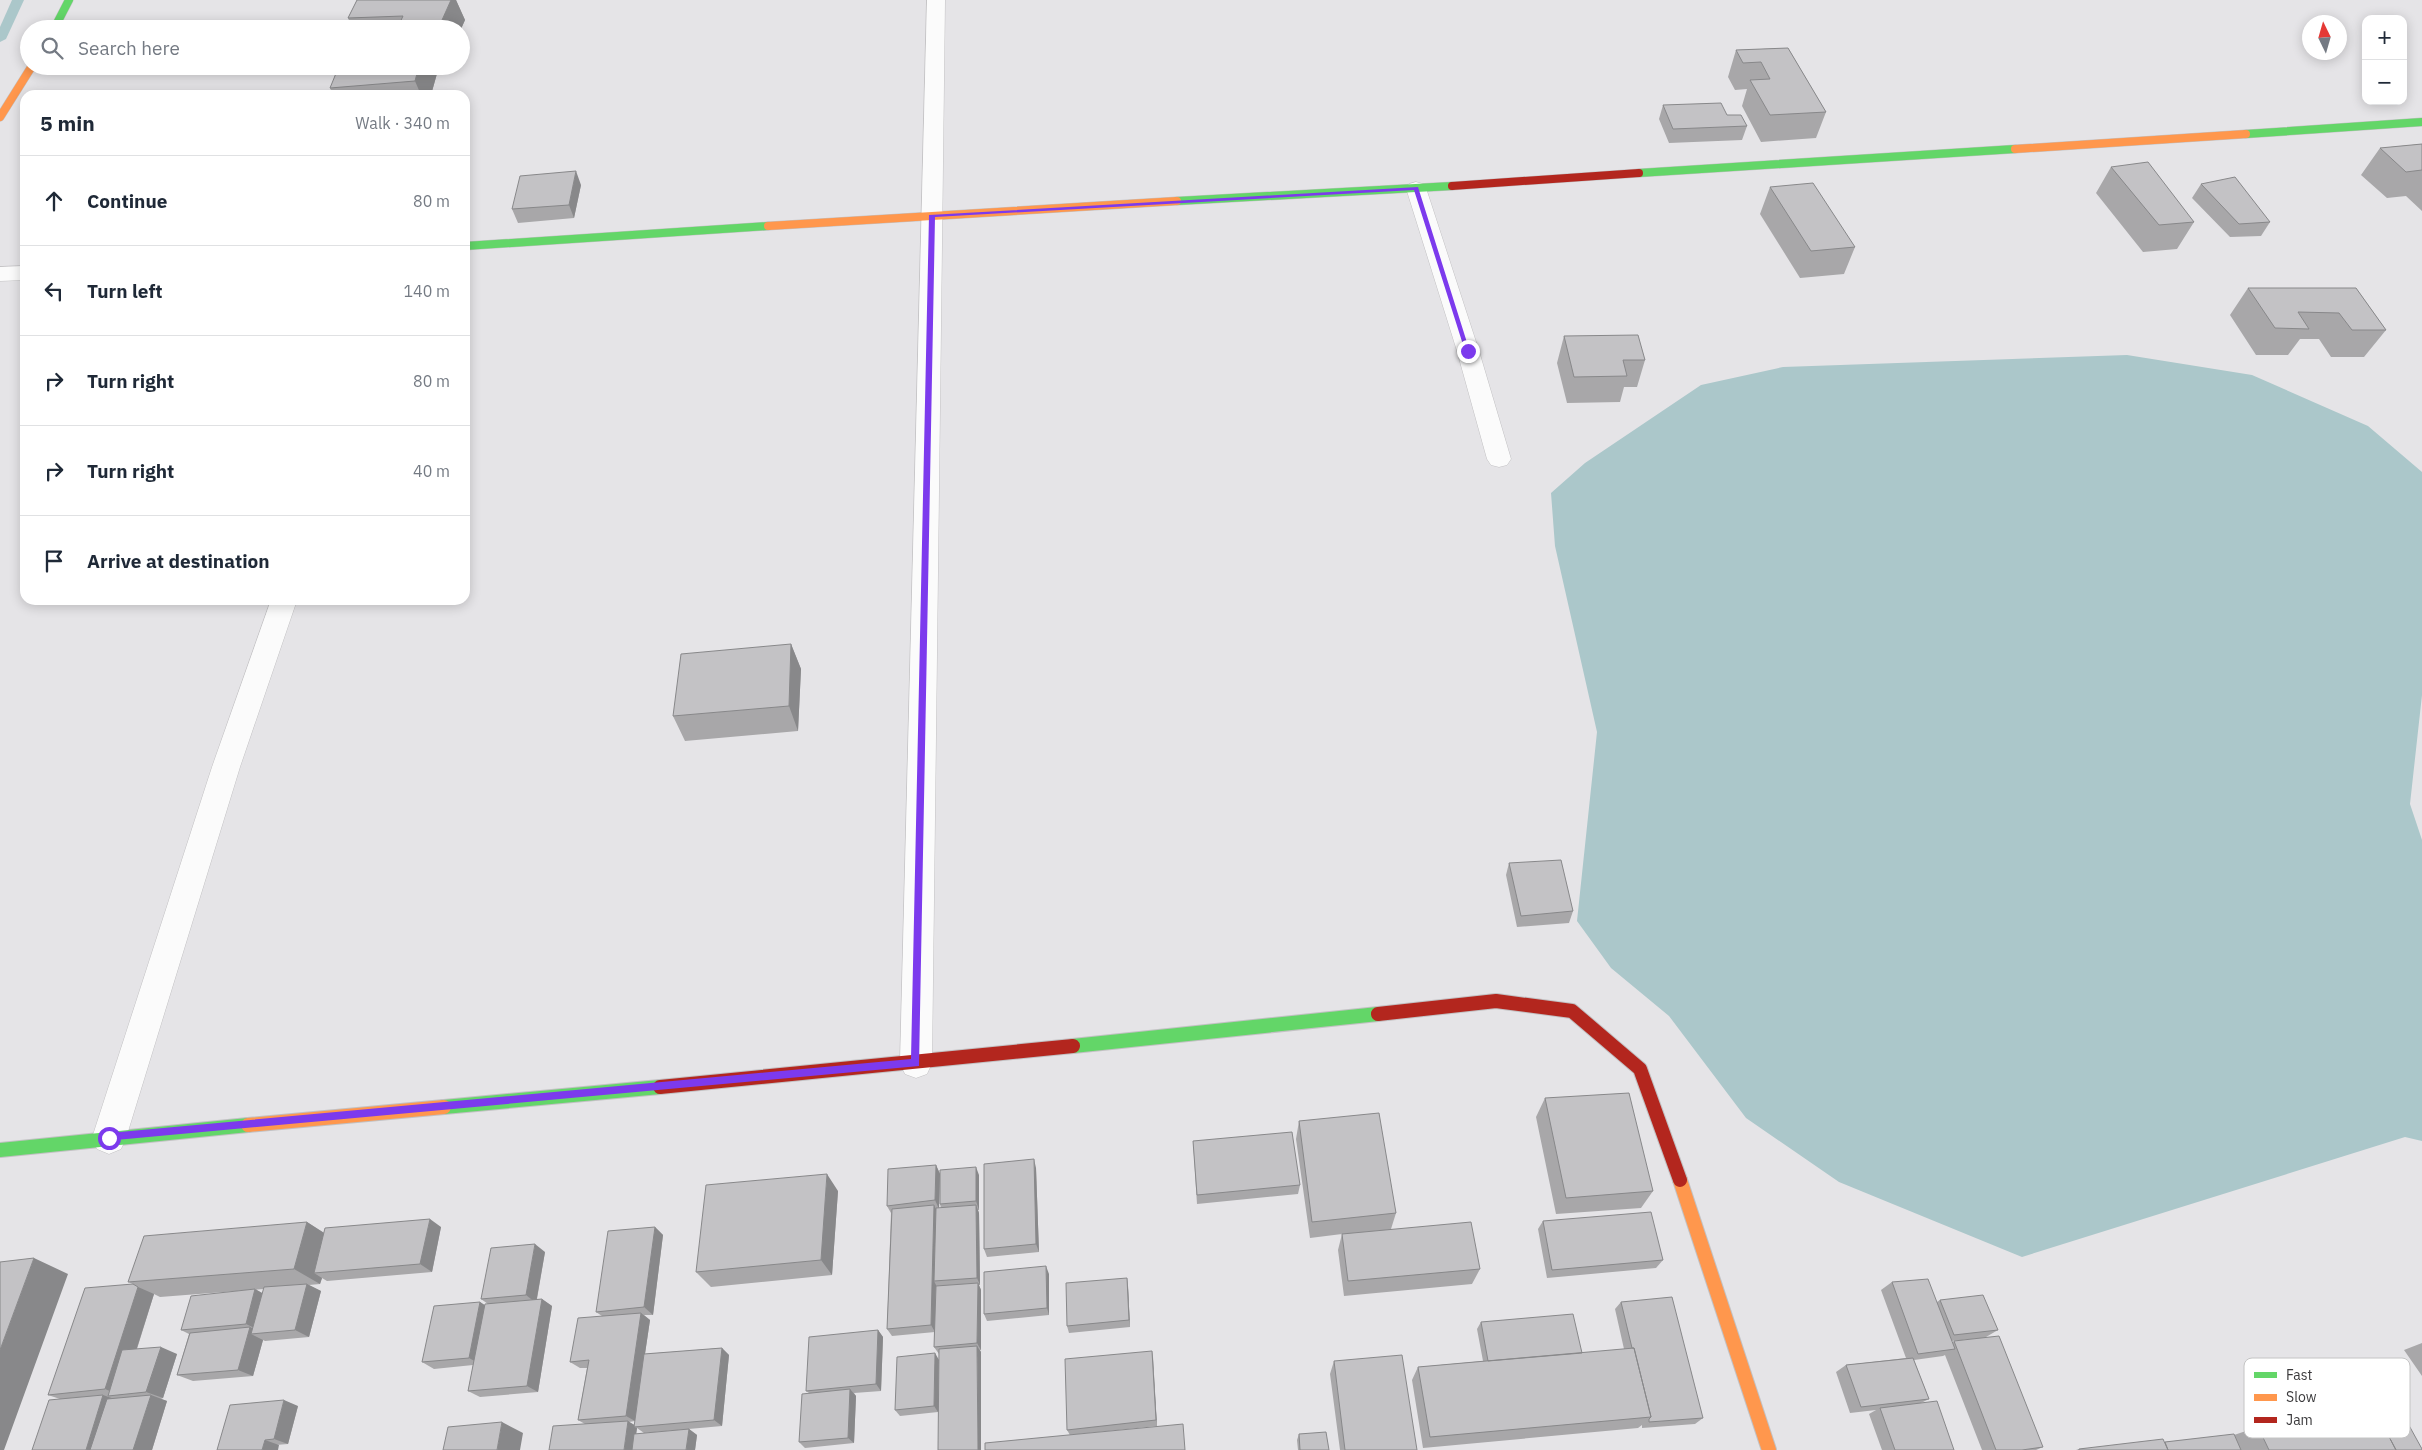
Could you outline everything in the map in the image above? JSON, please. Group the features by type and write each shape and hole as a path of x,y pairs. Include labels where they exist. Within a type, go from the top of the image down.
{"street":[{"path":"59,20 69,0"},
{"path":"916,1063 936,0"},
{"path":"0,117 26,75"},
{"path":"470,246 932,215 1416,188 2422,122"},
{"path":"1416,188 1468,351 1499,459"},
{"path":"0,274 20,273"},
{"path":"109,1138 226,768 282,605"},
{"path":"0,1150 109,1138 916,1063 1496,1001 1572,1010 1640,1069 1671,1151 1769,1450"}],"water":[{"path":"2127,355 2252,375 2368,426 2422,472 2422,695 2410,804 2422,840 2422,1141 2405,1137 2022,1257 1839,1182 1746,1118 1669,1016 1611,968 1577,921 1597,732 1555,546 1551,493 1585,463 1701,385 1783,367"}],"building":[{"path":"357,0 451,0 442,20 401,20 403,16 348,18"},
{"path":"1788,48 1826,112 1770,115 1750,80 1770,79 1761,62 1743,63 1736,50"},
{"path":"335,75 417,75 415,81 330,88"},
{"path":"1721,103 1727,115 1741,115 1747,126 1673,129 1663,105"},
{"path":"2422,144 2422,170 2406,172 2380,148"},
{"path":"2148,162 2194,222 2159,225 2111,167"},
{"path":"576,171 569,205 512,209 520,176"},
{"path":"2235,177 2270,222 2239,224 2201,184"},
{"path":"1813,183 1855,247 1811,251 1770,187"},
{"path":"2248,288 2356,288 2386,330 2352,330 2339,313 2298,312 2309,329 2275,328"},
{"path":"1638,335 1645,360 1623,360 1627,376 1574,377 1564,336"},
{"path":"791,644 789,706 673,716 681,654"},
{"path":"1561,860 1573,911 1521,916 1509,863"},
{"path":"1629,1093 1653,1191 1566,1198 1545,1098"},
{"path":"1379,1113 1396,1213 1312,1222 1299,1121"},
{"path":"1292,1132 1300,1185 1197,1195 1193,1141"},
{"path":"1034,1159 1036,1244 984,1249 984,1164"},
{"path":"936,1165 935,1200 887,1206 888,1169"},
{"path":"976,1167 976,1201 940,1204 940,1170"},
{"path":"827,1174 821,1260 696,1272 706,1185"},
{"path":"934,1205 931,1325 887,1329 892,1209"},
{"path":"976,1205 977,1278 934,1281 936,1208"},
{"path":"1651,1212 1663,1260 1552,1270 1543,1221"},
{"path":"430,1219 420,1264 314,1273 325,1228"},
{"path":"307,1222 294,1269 128,1282 144,1236"},
{"path":"1471,1222 1480,1269 1348,1281 1342,1234"},
{"path":"655,1227 644,1307 596,1312 608,1231"},
{"path":"535,1244 526,1295 481,1299 491,1248"},
{"path":"34,1258 0,1350 0,1262"},
{"path":"1046,1266 1047,1308 984,1314 984,1272"},
{"path":"1127,1278 1129,1320 1067,1326 1066,1283"},
{"path":"1928,1279 1955,1349 1918,1354 1892,1282"},
{"path":"978,1283 977,1343 934,1347 936,1286"},
{"path":"133,1284 138,1287 105,1389 48,1395 85,1288"},
{"path":"307,1284 295,1330 251,1334 264,1287"},
{"path":"255,1289 246,1324 181,1330 191,1296"},
{"path":"1983,1295 1998,1330 1954,1335 1940,1300"},
{"path":"1672,1297 1703,1418 1649,1422 1651,1417 1621,1302"},
{"path":"542,1299 527,1386 468,1391 485,1304"},
{"path":"480,1302 469,1358 422,1362 434,1306"},
{"path":"641,1313 626,1416 578,1420 589,1360 570,1362 578,1318"},
{"path":"1573,1314 1582,1353 1488,1361 1481,1322"},
{"path":"250,1327 238,1370 177,1375 190,1333"},
{"path":"878,1330 876,1384 806,1391 809,1337"},
{"path":"1999,1336 2043,1447 2022,1450 1996,1450 1954,1341"},
{"path":"977,1346 978,1450 938,1450 939,1349"},
{"path":"161,1347 146,1392 108,1396 122,1350"},
{"path":"722,1348 714,1420 634,1427 644,1354"},
{"path":"1634,1348 1651,1417 1430,1437 1418,1367"},
{"path":"1152,1351 1156,1420 1067,1430 1065,1359"},
{"path":"935,1353 934,1406 895,1410 897,1357"},
{"path":"1402,1355 1417,1450 1345,1450 1334,1361"},
{"path":"1913,1358 1929,1399 1861,1407 1846,1365"},
{"path":"850,1389 848,1438 799,1442 802,1394"},
{"path":"103,1395 86,1450 32,1450 49,1400"},
{"path":"151,1395 133,1450 90,1450 107,1399"},
{"path":"284,1400 274,1439 265,1440 262,1450 217,1450 230,1405"},
{"path":"1937,1401 1954,1450 1895,1450 1880,1408"},
{"path":"628,1421 624,1450 549,1450 553,1426"},
{"path":"502,1422 497,1450 443,1450 448,1427"},
{"path":"1183,1424 1185,1450 985,1450 985,1443"},
{"path":"2410,1427 2422,1450 2396,1450 2390,1438 2410,1438"},
{"path":"689,1429 686,1450 632,1450 634,1434"},
{"path":"1326,1432 1329,1450 1300,1450 1299,1434"},
{"path":"2234,1434 2241,1450 2168,1450 2165,1442"},
{"path":"2263,1438 2390,1438 2396,1450 2269,1450"},
{"path":"2163,1439 2168,1450 2079,1450 2079,1449"}],"waterway":[{"path":"0,39 18,0"}],"traffic: fast":[{"path":"59,20 69,0"},
{"path":"2246,134 2422,122"},
{"path":"1639,173 2015,149"},
{"path":"1177,201 1452,186"},
{"path":"470,246 768,226"},
{"path":"1073,1046 1378,1014"},
{"path":"444,1107 660,1087"},
{"path":"0,1150 248,1125"}],"traffic: slow":[{"path":"0,117 26,75"},
{"path":"2015,149 2246,134"},
{"path":"768,226 1177,201"},
{"path":"248,1125 444,1107"},
{"path":"1680,1180 1769,1450"}],"traffic: jam":[{"path":"1452,186 1639,173"},
{"path":"1378,1014 1496,1001 1572,1011 1640,1069 1680,1180"},
{"path":"660,1087 1073,1046"}],"route":[{"path":"109,1138 916,1063 932,215 1416,188 1468,351"}]}
